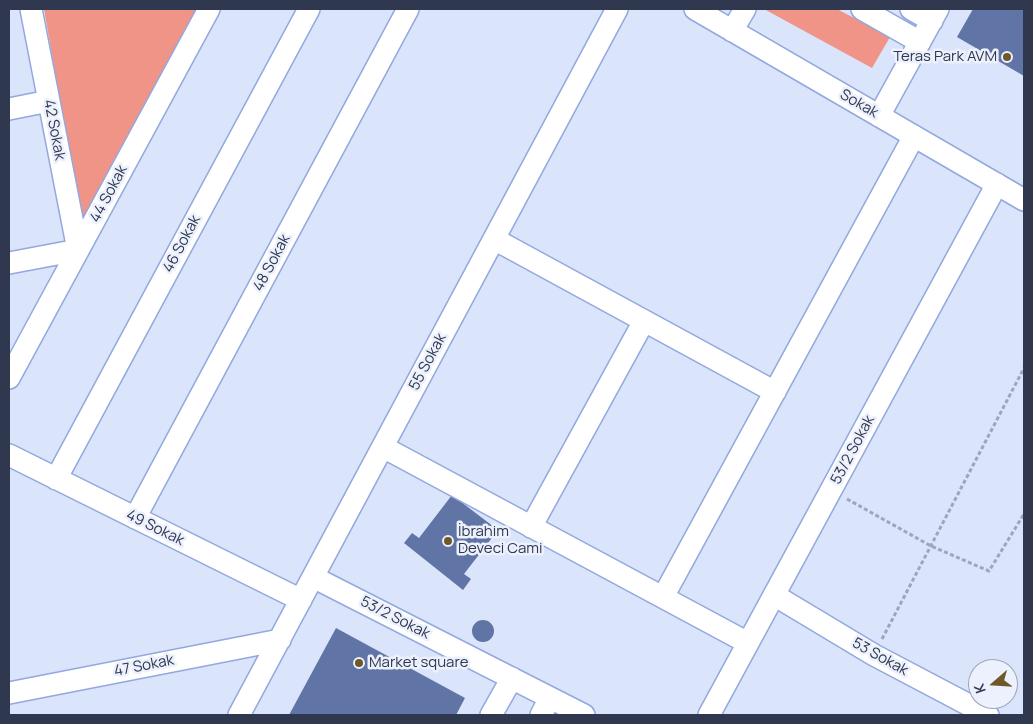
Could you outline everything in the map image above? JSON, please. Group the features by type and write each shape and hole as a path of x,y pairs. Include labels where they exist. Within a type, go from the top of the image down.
{"street":[{"name":"42 Sokak","path":"31,9 78,250"},
{"name":"44 Sokak","path":"9,378 209,9"},
{"name":"46 Sokak","path":"56,479 309,9"},
{"name":"48 Sokak","path":"135,518 408,9"},
{"name":"55 Sokak","path":"239,715 617,9"},
{"name":"Sokak","path":"695,9 1024,200"},
{"path":"732,31 744,9"},
{"path":"862,9 920,42"},
{"path":"879,116 935,15 911,9"},
{"path":"9,109 49,101"},
{"path":"663,597 914,136"},
{"name":"53/2 Sokak","path":"709,715 997,184"},
{"path":"494,239 775,392"},
{"path":"9,263 78,250"},
{"path":"531,527 644,321"},
{"path":"383,447 748,643"},
{"name":"49 Sokak","path":"9,455 301,600"},
{"name":"53/2 Sokak","path":"314,576 512,678 545,707 584,715"},
{"name":"53 Sokak","path":"774,595 874,655 988,715"},
{"name":"47 Sokak","path":"9,693 280,640"},
{"path":"491,715 512,678"}],"path":[{"path":"874,655 1024,368"},
{"path":"832,490 931,546 988,571 1024,514"}],"shaded area":[{"path":"44,9 197,9 82,228"},
{"path":"764,9 837,9 890,37 872,68"}],"building":[{"name":"Teras Park AVM","path":"973,9 1024,9 1024,76 957,37"},
{"name":"İbrahim Deveci Cami","path":"452,495 498,530 464,574 471,579 463,590 404,543 412,533 419,538"},
{"path":"483,620 491,623 494,631 491,639 483,642 475,639 472,631 475,623"},
{"name":"Market square","path":"336,628 465,698 456,715 289,715"}],"place":[{"name":"Teras Park AVM","path":"1007,57"},
{"name":"İbrahim Deveci Cami","path":"448,541"},
{"name":"Market square","path":"359,663"}]}
